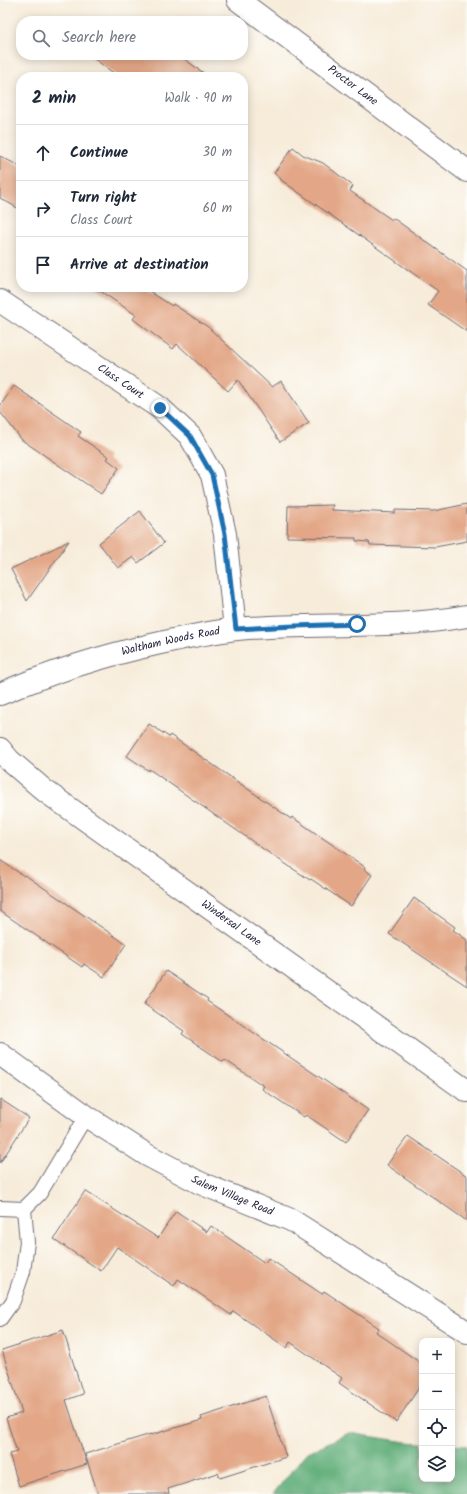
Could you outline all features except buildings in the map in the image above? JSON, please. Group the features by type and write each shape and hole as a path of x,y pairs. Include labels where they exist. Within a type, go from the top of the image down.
{"street":[{"name":"Proctor Lane","path":"238,0 467,171"},
{"name":"Class Court","path":"0,301 160,408 190,436 212,475 225,534 236,629"},
{"name":"Waltham Woods Road","path":"0,694 25,683 78,664 186,637 236,629 414,622 467,616"},
{"name":"Windersal Lane","path":"0,749 9,760 45,791 467,1091"},
{"name":"Salem Village Road","path":"0,1054 86,1116 147,1155 200,1183 291,1220 467,1332"}],"lane":[{"path":"0,1208 24,1209 40,1193 86,1116"},
{"path":"0,1318 13,1301 23,1272 27,1242 24,1209"}],"green space":[{"path":"349,1433 419,1443 419,1482 455,1482 455,1445 467,1446 467,1494 273,1494 306,1453"}],"route":[{"path":"160,408 190,436 212,475 225,534 236,629 357,624"}]}
